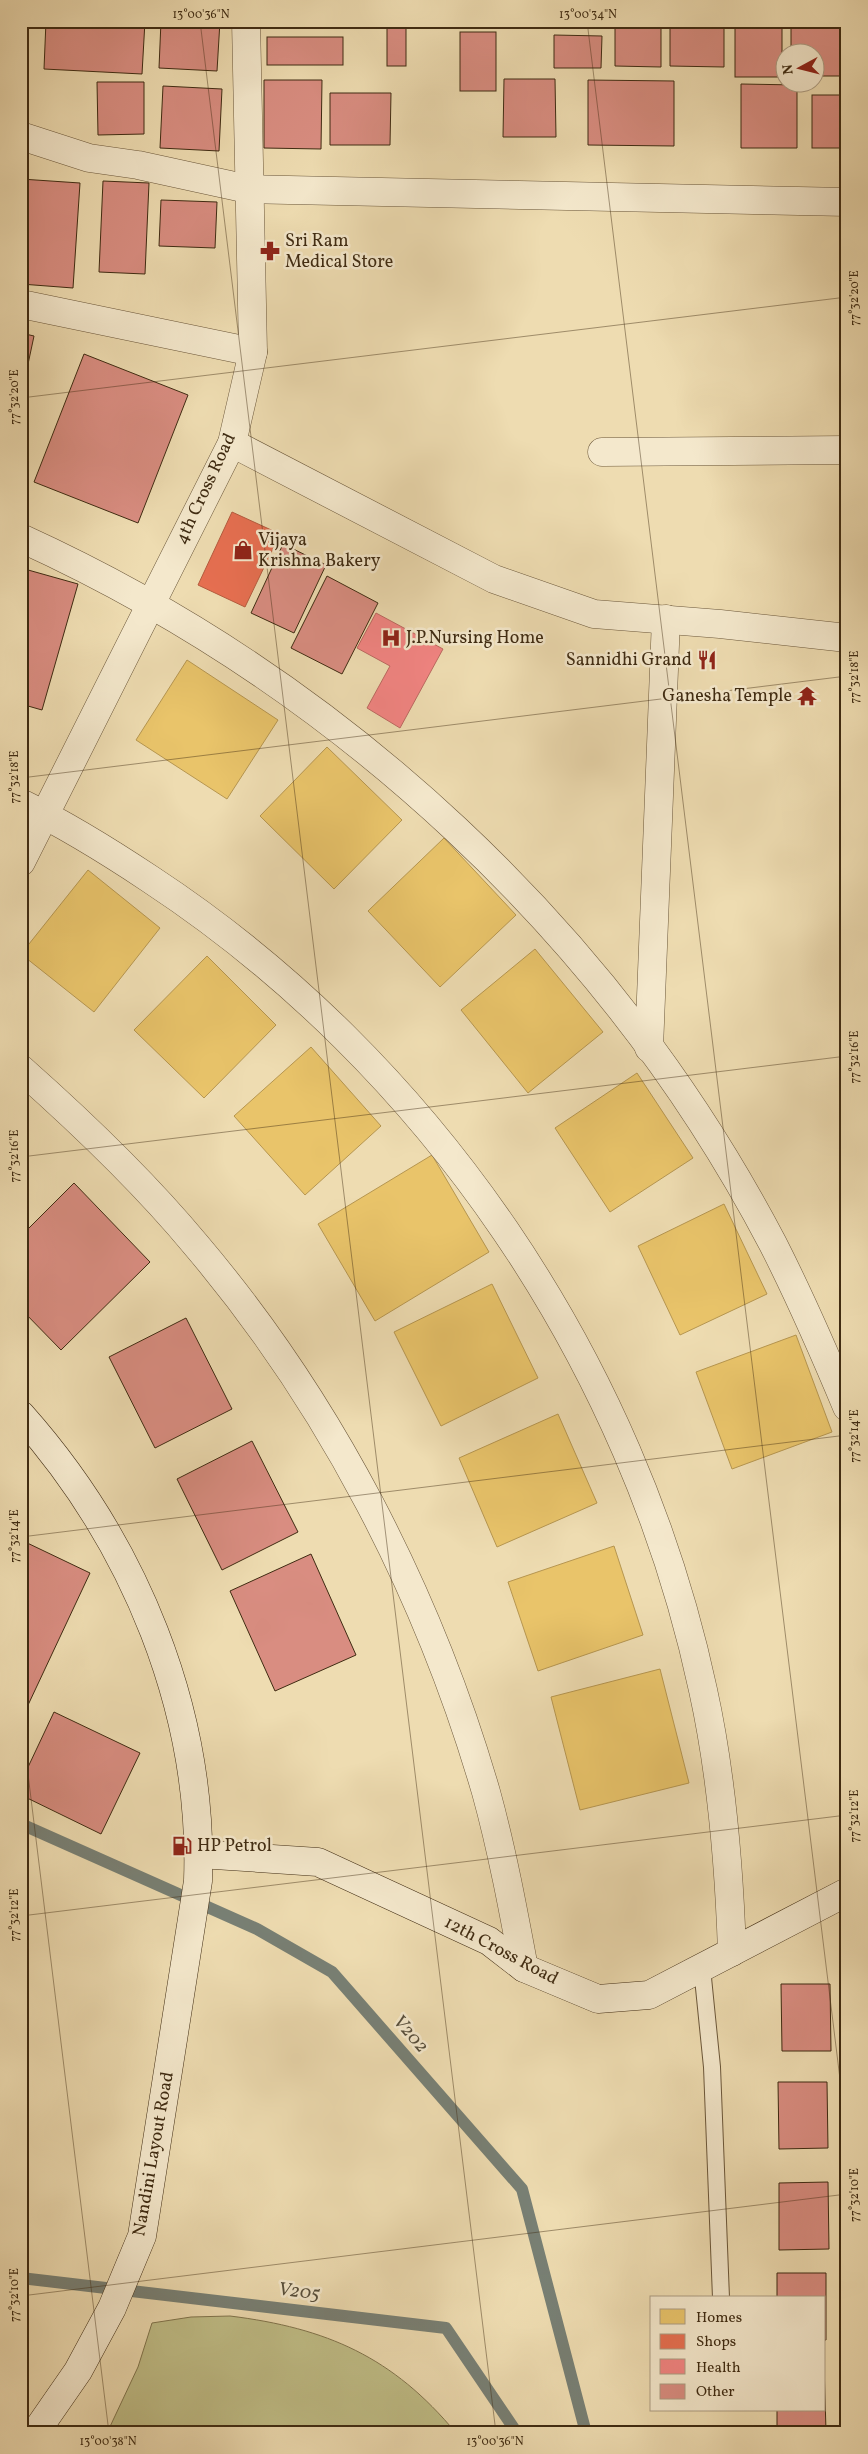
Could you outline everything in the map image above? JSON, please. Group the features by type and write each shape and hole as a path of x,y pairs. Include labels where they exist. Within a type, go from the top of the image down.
{"street":[{"name":"4th Cross Road","path":"21,862 232,443 253,352 248,189 246,21"},
{"path":"21,136 89,158 138,165 248,189 847,202"},
{"path":"21,304 253,352"},
{"path":"232,443 494,579 594,614 847,638"},
{"path":"602,452 847,450"},
{"path":"21,538 151,603 248,663 321,715 399,777 474,844 543,917 608,993 649,1048 723,1157 772,1244 816,1334 847,1407"},
{"path":"649,1048 666,620"},
{"path":"21,803 45,814 109,852 182,900 252,953 318,1011 381,1073 438,1139 492,1209 540,1283 583,1359 621,1438 654,1521 681,1604 703,1689 718,1776 729,1864 732,1952"},
{"path":"21,1069 77,1118 132,1173 197,1245 251,1314 301,1386 348,1462 390,1542 423,1614 458,1707 488,1802 508,1879 524,1968"},
{"path":"21,1415 47,1445 82,1492 116,1546 144,1604 166,1664 183,1726 194,1789 199,1854"},
{"name":"12th Cross Road","path":"199,1854 318,1862 489,1941 524,1968 598,1999 649,1995 847,1892"},
{"name":"Nandini Layout Road","path":"35,2433 78,2371 112,2308 142,2236 188,1952 198,1881 199,1854"}],"lane":[{"path":"702,1968 712,2067 721,2296"}],"shaded area":[{"path":"230,2316 265,2321 297,2329 328,2338 356,2350 408,2384 456,2433 107,2433 138,2367 152,2323 191,2317"}],"building: Homes":[{"path":"187,660 278,720 227,799 136,740"},
{"path":"327,747 402,820 334,889 260,816"},
{"path":"444,838 516,915 440,987 368,911"},
{"path":"88,870 160,928 94,1012 21,954"},
{"path":"535,949 603,1032 528,1093 461,1010"},
{"path":"207,956 276,1025 204,1098 134,1030"},
{"path":"311,1047 381,1126 305,1195 234,1116"},
{"path":"637,1073 693,1158 610,1212 555,1128"},
{"path":"432,1155 489,1252 375,1321 318,1224"},
{"path":"724,1204 767,1294 680,1335 638,1246"},
{"path":"492,1284 538,1378 441,1426 394,1332"},
{"path":"796,1335 832,1432 732,1469 696,1372"},
{"path":"558,1414 597,1503 497,1547 459,1458"},
{"path":"614,1546 643,1635 538,1671 508,1582"},
{"path":"660,1669 689,1783 580,1810 551,1697"}],"building: Shops":[{"path":"232,512 280,534 245,607 198,585"}],"building: Health":[{"path":"376,613 443,649 400,728 367,708 390,666 357,648"}],"building: Other":[{"path":"46,21 145,21 142,74 44,69"},
{"path":"161,21 220,21 217,71 159,68"},
{"path":"267,21 345,21 345,24 267,24"},
{"path":"387,21 406,21 406,66 387,66"},
{"path":"615,21 661,21 661,67 615,66"},
{"path":"670,21 724,21 724,67 670,66"},
{"path":"735,21 782,21 782,42 776,42 776,77 735,77"},
{"path":"791,21 847,21 847,76 826,76 826,42 791,42"},
{"path":"460,32 496,32 496,91 460,91"},
{"path":"554,35 602,36 601,68 554,68"},
{"path":"267,37 343,37 343,65 267,65"},
{"path":"504,79 555,79 556,137 503,137"},
{"path":"264,80 322,80 321,149 264,148"},
{"path":"588,80 674,81 674,146 588,145"},
{"path":"97,82 144,82 144,134 98,135"},
{"path":"741,84 776,85 776,92 797,92 797,148 741,148"},
{"path":"163,86 222,89 219,151 160,148"},
{"path":"330,93 391,93 390,145 330,145"},
{"path":"812,95 847,95 847,148 812,148"},
{"path":"21,179 80,183 73,288 21,284"},
{"path":"103,181 149,183 145,274 99,272"},
{"path":"161,200 217,202 215,248 159,246"},
{"path":"21,333 34,336 21,397"},
{"path":"84,354 188,395 138,523 34,482"},
{"path":"283,544 326,565 294,633 251,613"},
{"path":"21,568 78,584 42,710 21,704"},
{"path":"327,576 378,603 342,674 291,648"},
{"path":"74,1183 150,1262 61,1350 21,1309 21,1236"},
{"path":"186,1318 232,1409 155,1448 109,1357"},
{"path":"252,1441 298,1532 222,1570 177,1479"},
{"path":"21,1540 90,1573 21,1720"},
{"path":"311,1554 356,1655 275,1691 230,1591"},
{"path":"54,1712 140,1753 101,1834 21,1795 21,1782"},
{"path":"781,1984 830,1984 831,2051 782,2051"},
{"path":"778,2082 827,2082 828,2148 779,2149"},
{"path":"828,2182 829,2249 779,2250 779,2183"},
{"path":"777,2273 826,2273 826,2296 777,2296"},
{"path":"777,2412 825,2412 826,2431 777,2432"}],"waterway":[{"name":"V202","path":"21,1824 257,1929 332,1972 522,2189 586,2433"},
{"name":"V205","path":"21,2278 446,2328 517,2433"}],"place":[{"name":"Sri Ram Medical Store","path":"270,251"},
{"name":"Vijaya Krishna Bakery","path":"243,550"},
{"name":"J.P.Nursing Home","path":"391,638"},
{"name":"Sannidhi Grand","path":"707,660"},
{"name":"Ganesha Temple","path":"807,696"},
{"name":"HP Petrol","path":"182,1846"}]}
